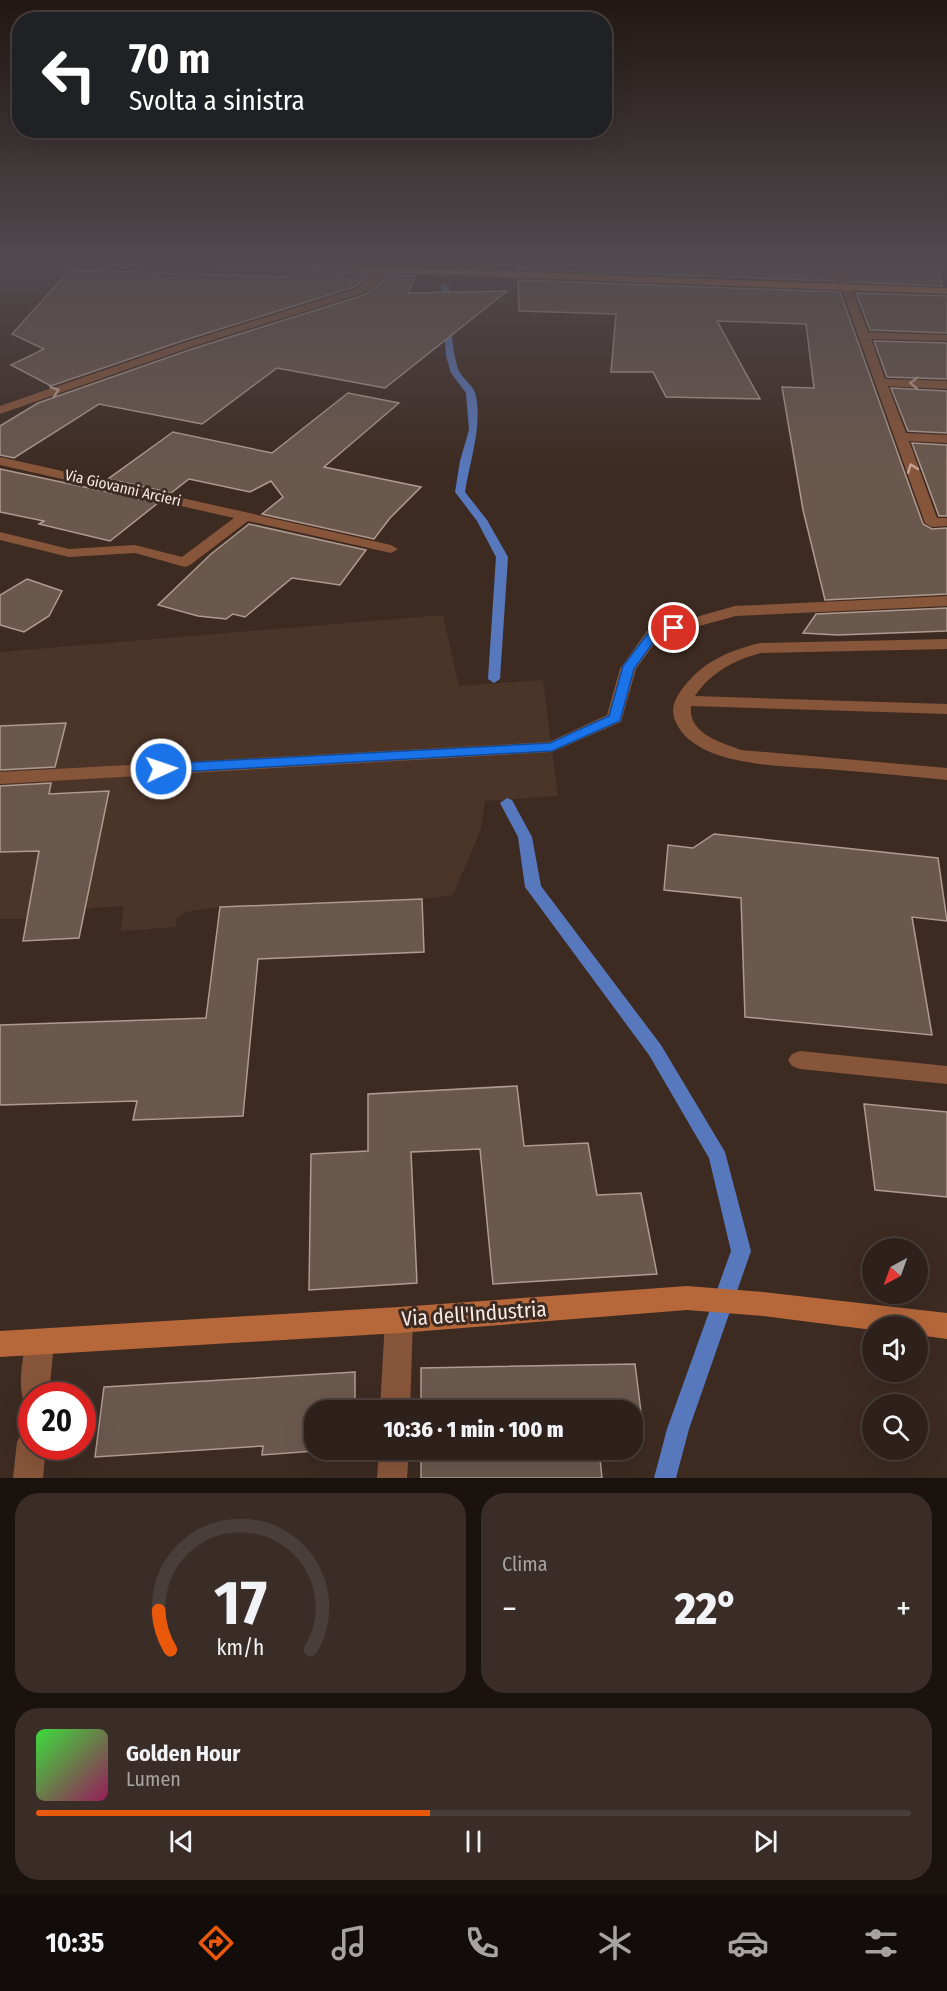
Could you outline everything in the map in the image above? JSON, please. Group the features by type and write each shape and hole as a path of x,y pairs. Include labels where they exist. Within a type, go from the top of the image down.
{"street":[{"path":"0,410 228,332"},
{"path":"862,332 900,436 940,522"},
{"path":"863,335 947,338"},
{"path":"881,382 947,385"},
{"path":"900,436 947,439"},
{"name":"Via Giovanni Arcieri","path":"0,461 391,549"},
{"path":"0,536 69,553 135,549 185,562 245,516"},
{"path":"0,778 552,747 615,718 628,669 653,634 735,611 947,601"},
{"path":"947,644 760,648 734,655 714,667 682,700 681,712 687,730 709,745 739,755 947,774"},
{"path":"682,700 947,709"},
{"path":"800,1060 947,1075"},
{"name":"Via dell'Industria","path":"0,1344 399,1320 687,1298 764,1304 947,1326"},
{"path":"395,1400 399,1320"},
{"path":"36,1382 40,1342"},
{"path":"28,1478 30,1460"},
{"path":"392,1478 393,1460"}],"shaded area":[{"path":"443,615 459,686 543,680 558,796 485,801 481,829 453,895 422,899 220,907 185,912 176,919 176,927 121,931 123,906 30,912 29,919 0,919 0,852 97,848 109,792 0,795 0,652"}],"building":[{"path":"14,332 211,332 51,386 11,365 44,349 12,334"},
{"path":"246,332 455,332 385,388 277,368 202,424 99,404 14,458 0,455 0,426 38,403"},
{"path":"614,332 723,332 760,399 666,397 653,372 611,372"},
{"path":"807,332 854,332 923,524 932,529 947,528 947,594 825,600 803,510 782,387 814,388"},
{"path":"874,341 947,343 947,379 887,377"},
{"path":"891,388 947,391 947,433 908,431"},
{"path":"348,393 399,403 324,467 421,487 390,518 374,539 262,514 283,497 271,481 250,492 189,479 171,493 108,479 173,432 272,453"},
{"path":"912,443 947,445 947,516 939,516"},
{"path":"0,469 158,503 110,541 39,524 44,521 0,512"},
{"path":"249,524 366,550 340,585 292,578 245,617 233,614 226,619 198,616 158,605 211,554"},
{"path":"27,579 62,591 49,616 24,632 0,625 0,595"},
{"path":"947,608 947,631 837,635 803,633 816,614"},
{"path":"66,723 55,767 0,770 0,726"},
{"path":"51,783 49,794 109,791 79,938 23,941 39,851 0,852 0,786"},
{"path":"714,834 938,858 947,921 912,917 932,1035 745,1017 741,898 664,890 668,845 693,848"},
{"path":"422,899 424,952 258,959 243,1116 133,1120 137,1101 0,1105 0,1025 206,1018 220,907"},
{"path":"517,1086 524,1146 588,1143 597,1195 641,1193 657,1274 493,1284 480,1149 411,1152 417,1283 309,1290 311,1154 368,1151 368,1094"},
{"path":"864,1104 947,1112 947,1197 875,1190"},
{"path":"635,1364 640,1400 421,1400 421,1368"},
{"path":"355,1372 355,1400 304,1400 304,1452 262,1455 263,1446 96,1457 104,1387"},
{"path":"421,1460 600,1460 602,1478 421,1478"}],"waterway":[{"path":"448,332 450,356 455,373 471,393 474,430 465,461 460,492 482,520 502,557 494,679"},
{"path":"507,803 525,837 533,887 655,1050 718,1157 741,1251 678,1429 665,1478"}],"route":[{"path":"161,769 552,747 615,718 628,669 653,634 674,628"}]}
